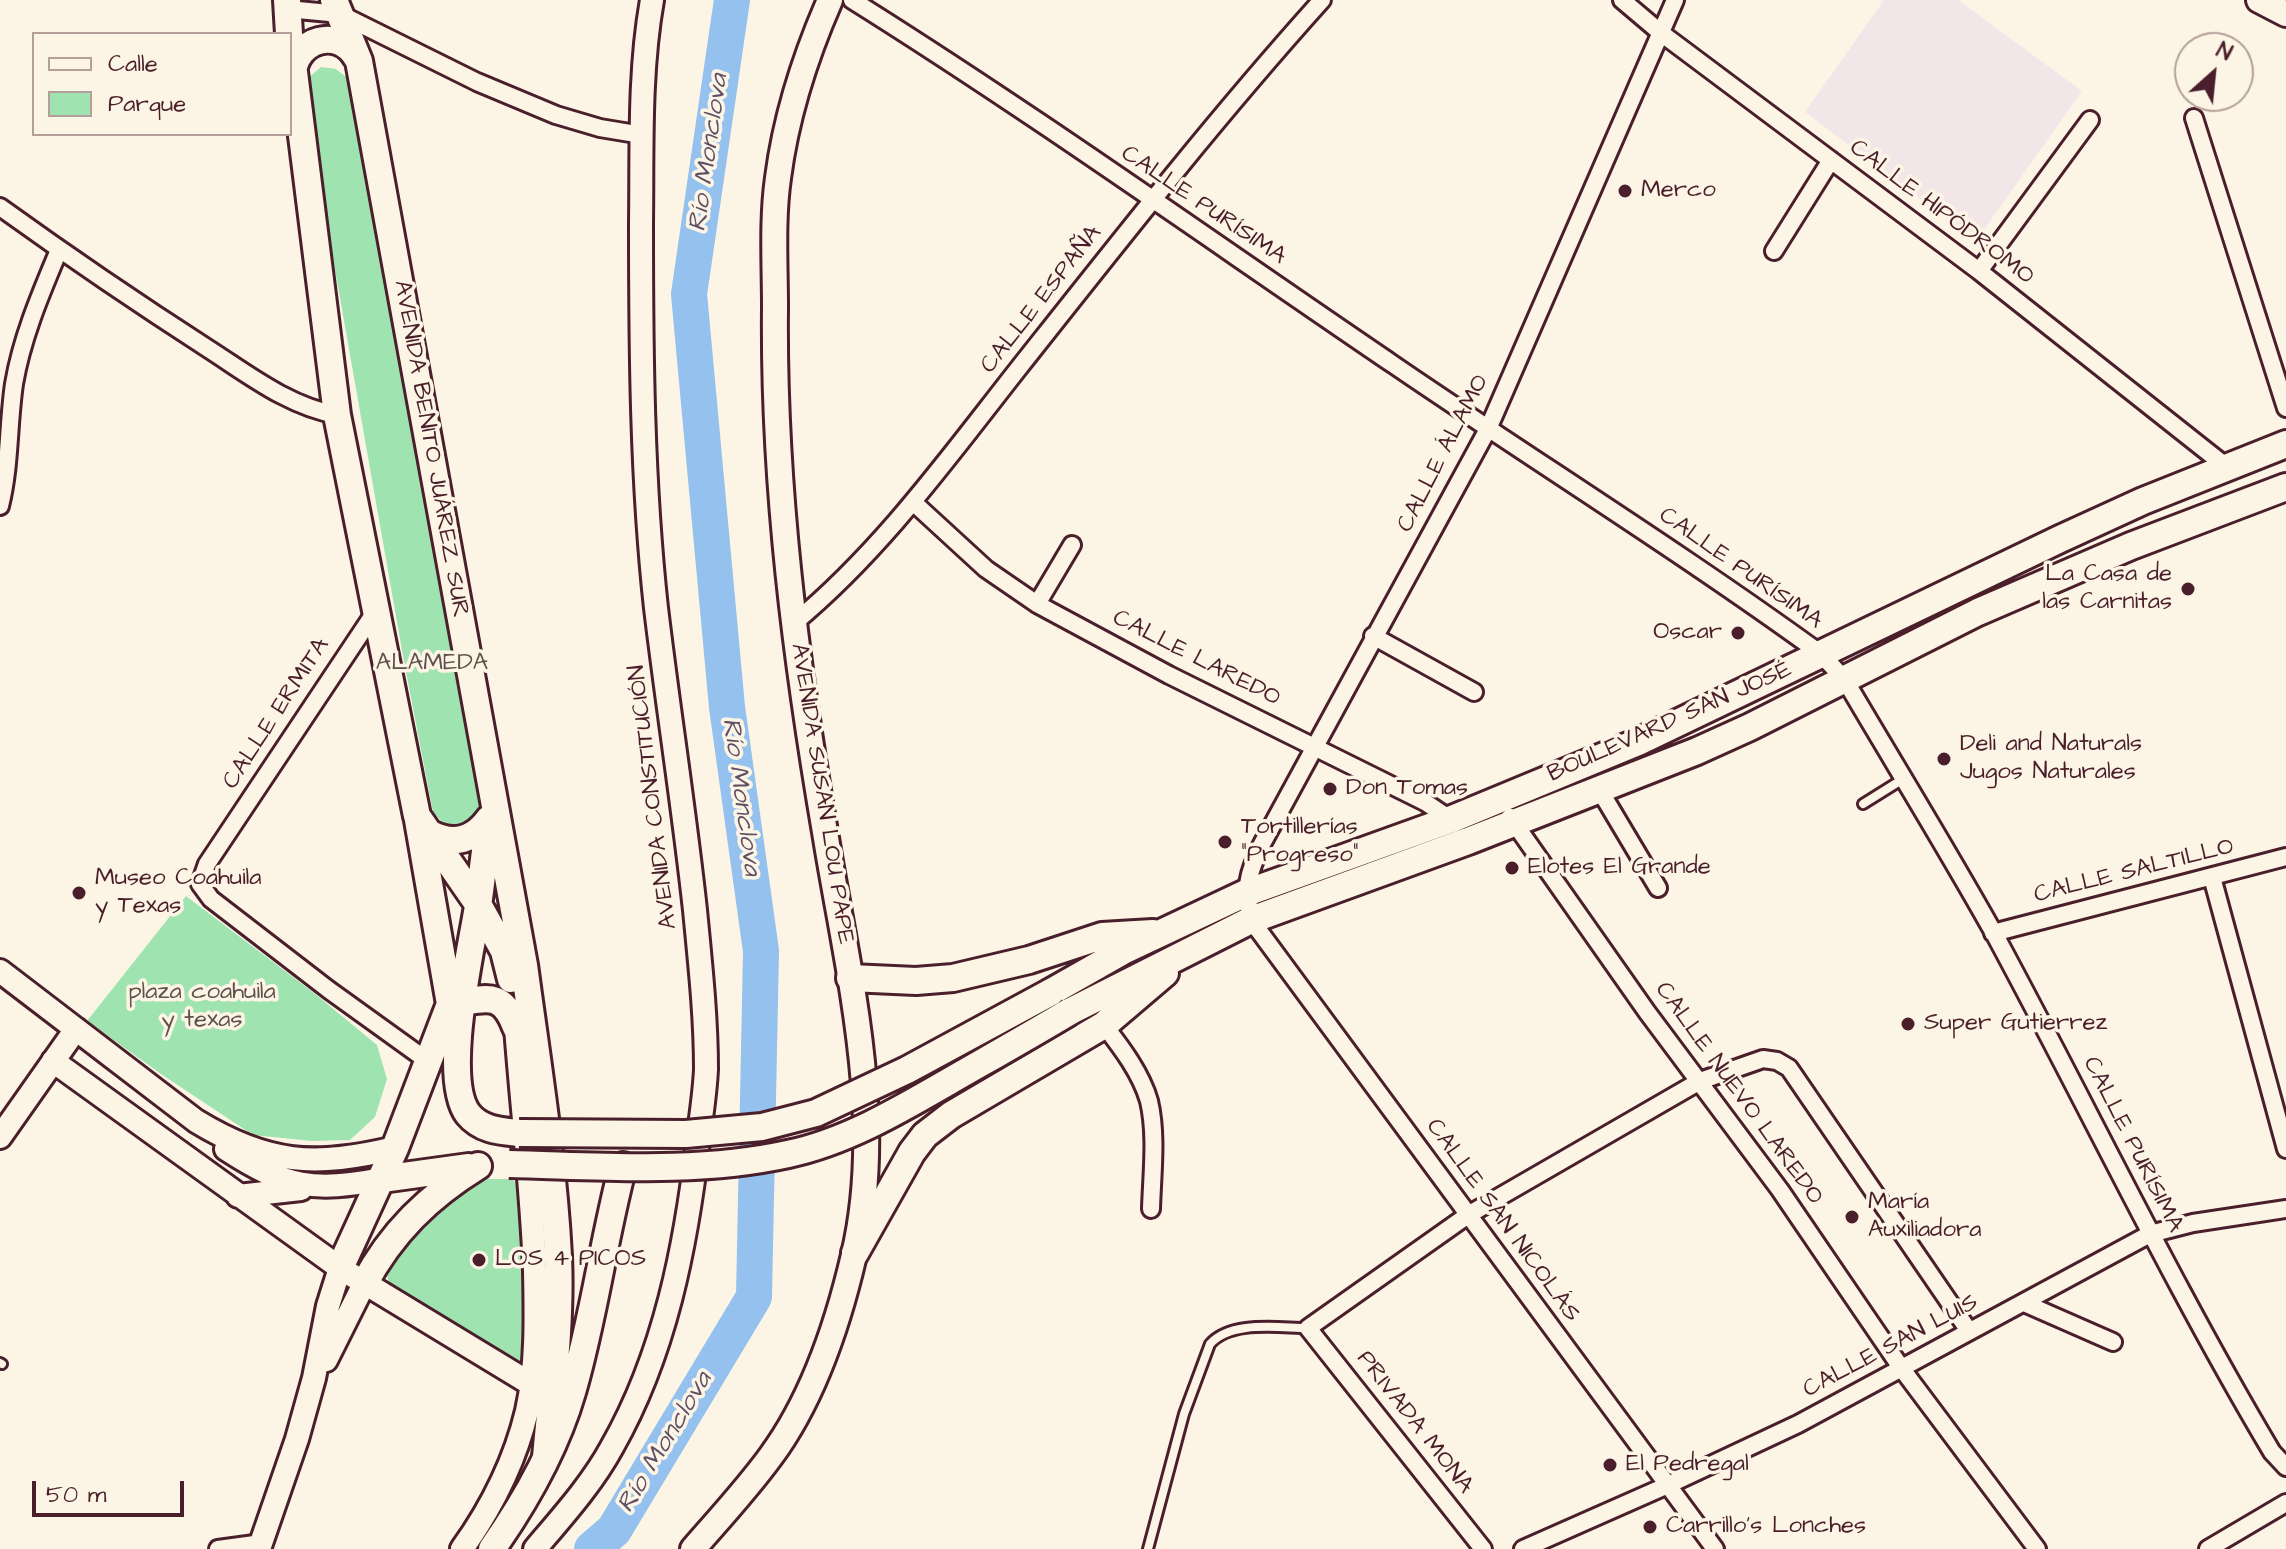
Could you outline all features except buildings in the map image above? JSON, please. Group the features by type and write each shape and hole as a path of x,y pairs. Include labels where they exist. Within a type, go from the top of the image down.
{"main road":[{"name":"AVENIDA SUSAN LOU PAPE","path":"698,1547 772,1455 797,1413 828,1345 855,1253 865,1175 863,1079 794,623 779,470 774,356 777,183 796,91 830,0"},
{"path":"2259,0 2286,13"},
{"name":"AVENIDA BENITO JUÁREZ SUR","path":"337,7 359,61 491,808 478,904 456,1003 458,1062 464,1105 472,1118 484,1127 519,1133 686,1134 762,1127 816,1113 907,1070 1051,992"},
{"path":"293,76 294,66 303,49 319,40 338,41 347,46 359,61"},
{"path":"292,64 337,415 424,825 456,1003 382,1179 340,1268"},
{"name":"BOULEVARD SAN JOSÉ","path":"1051,992 1161,933 1246,893 1452,819 1685,721 2074,532 2286,444"},
{"name":"BOULEVARD SAN JOSÉ","path":"382,1179 509,1164 689,1167 737,1163 789,1154 831,1141 889,1116 1069,1012 1251,920 1468,841 1750,727 1978,612 2131,546 2286,487"},
{"path":"1685,721 1750,727 1779,674"},
{"path":"424,825 441,839 463,840 474,835 491,808"},
{"path":"491,808 524,965 558,1257 558,1326 546,1457"},
{"path":"424,825 478,904 508,961 516,1027"},
{"path":"850,978 916,981 953,978 1029,960 1102,936 1161,933"},
{"path":"855,1253 912,1152 925,1135 951,1115 1104,1025 1152,986 1184,953"},
{"path":"456,1003 498,1000 510,1011 516,1027"},
{"path":"364,1284 380,1255 423,1204 478,1166"},
{"path":"492,1549 546,1457 571,1394 588,1331 623,1166"}],"street":[{"name":"AVENIDA CONSTITUCIÓN","path":"535,1549 610,1451 633,1407 653,1358 673,1287 691,1204 706,1071 700,965 682,797 656,606 642,430 642,135 652,0"},
{"name":"CALLE PURÍSIMA","path":"852,0 1488,429 1630,521 1821,654 1845,680 1993,933 2230,1381 2272,1452 2286,1467"},
{"name":"CALLE ESPAÑA","path":"794,623 849,575 913,502 1151,200 1322,0"},
{"name":"CALLE HIPÓDROMO","path":"1622,0 1661,33 1979,271 2228,468"},
{"name":"CALLE ÁLAMO","path":"1251,920 1246,893 1253,863 1313,745 1488,429 1675,0"},
{"path":"288,14 337,7 477,82 556,115 600,128 642,135"},
{"path":"2194,118 2286,408"},
{"path":"1979,271 2090,120"},
{"path":"1774,251 1831,160"},
{"path":"0,207 59,250 277,392 300,406 337,415"},
{"path":"0,506 7,477 15,380 29,325 59,250"},
{"name":"CALLE LAREDO","path":"913,502 986,569 1037,604 1169,675 1425,802 1452,819 1468,841"},
{"path":"1037,604 1072,545"},
{"name":"CALLE ERMITA","path":"377,609 200,880 207,895 329,990 429,1062"},
{"path":"1373,636 1474,692"},
{"path":"1599,789 1658,888"},
{"name":"CALLE NUEVO LAREDO","path":"1497,799 1647,1012 1780,1190 1902,1369 2037,1549"},
{"name":"CALLE SALTILLO","path":"1993,933 2286,857"},
{"path":"2212,877 2286,1149"},
{"name":"CALLE SAN NICOLÁS","path":"1251,920 1715,1549"},
{"path":"0,971 196,1121 224,1148 252,1166 283,1180 313,1187"},
{"path":"1104,1025 1126,1056 1148,1098 1153,1155 1151,1209"},
{"path":"462,1549 489,1508 512,1460 527,1411 531,1384 536,1307 534,1230 516,1027"},
{"path":"0,1137 76,1029"},
{"path":"1308,1328 1468,1215 1700,1081 1763,1059 1777,1061 1789,1068 1969,1331"},
{"path":"53,1061 340,1268 531,1384"},
{"path":"196,1121 226,1139 258,1152 292,1159 326,1161 395,1148"},
{"path":"238,1196 346,1186 382,1179"},
{"name":"CALLE SAN LUIS","path":"1523,1549 1798,1424 2150,1234 2193,1223 2286,1209"},
{"path":"218,1549 260,1546 297,1439 340,1268"},
{"path":"314,1378 364,1284"},
{"path":"2024,1303 2113,1342"},
{"name":"PRIVADA MONA","path":"1308,1328 1483,1549"},
{"path":"2208,1549 2286,1503"}],"lane":[{"path":"1863,804 1903,779"},
{"path":"1148,1549 1184,1414 1210,1344 1218,1336 1244,1329 1308,1328"}],"shaded area":[{"path":"1884,0 1958,0 2082,91 1976,241 1805,112"}],"green space":[{"name":"ALAMEDA","path":"321,67 336,69 350,80 482,799 481,807 469,824 453,826 433,812 321,190 307,79"},
{"name":"plaza coahuila y texas","path":"186,896 377,1045 387,1079 375,1117 350,1140 312,1141 253,1135 87,1021"},
{"path":"480,1179 509,1179 519,1183 526,1280 520,1361 389,1284 386,1270 429,1215"}],"waterway":[{"name":"Río Monclova","path":"592,1549 614,1530 754,1297 761,951 727,707 689,294 732,0"}],"place":[{"name":"Merco","path":"1625,191"},
{"name":"La Casa de las Carnitas","path":"2188,589"},
{"name":"Oscar","path":"1738,633"},
{"name":"Deli and Naturals Jugos Naturales","path":"1944,759"},
{"name":"Don Tomas","path":"1330,789"},
{"name":"Tortillerías \"Progreso\"","path":"1225,842"},
{"name":"Elotes El Grande","path":"1512,868"},
{"name":"Museo Coahuila y Texas","path":"79,893"},
{"name":"Super Gutierrez","path":"1908,1024"},
{"name":"María Auxiliadora","path":"1852,1217"},
{"name":"LOS 4 PICOS","path":"479,1260"},
{"name":"El Pedregal","path":"1610,1465"},
{"name":"Carrillo's Lonches","path":"1650,1527"}]}
